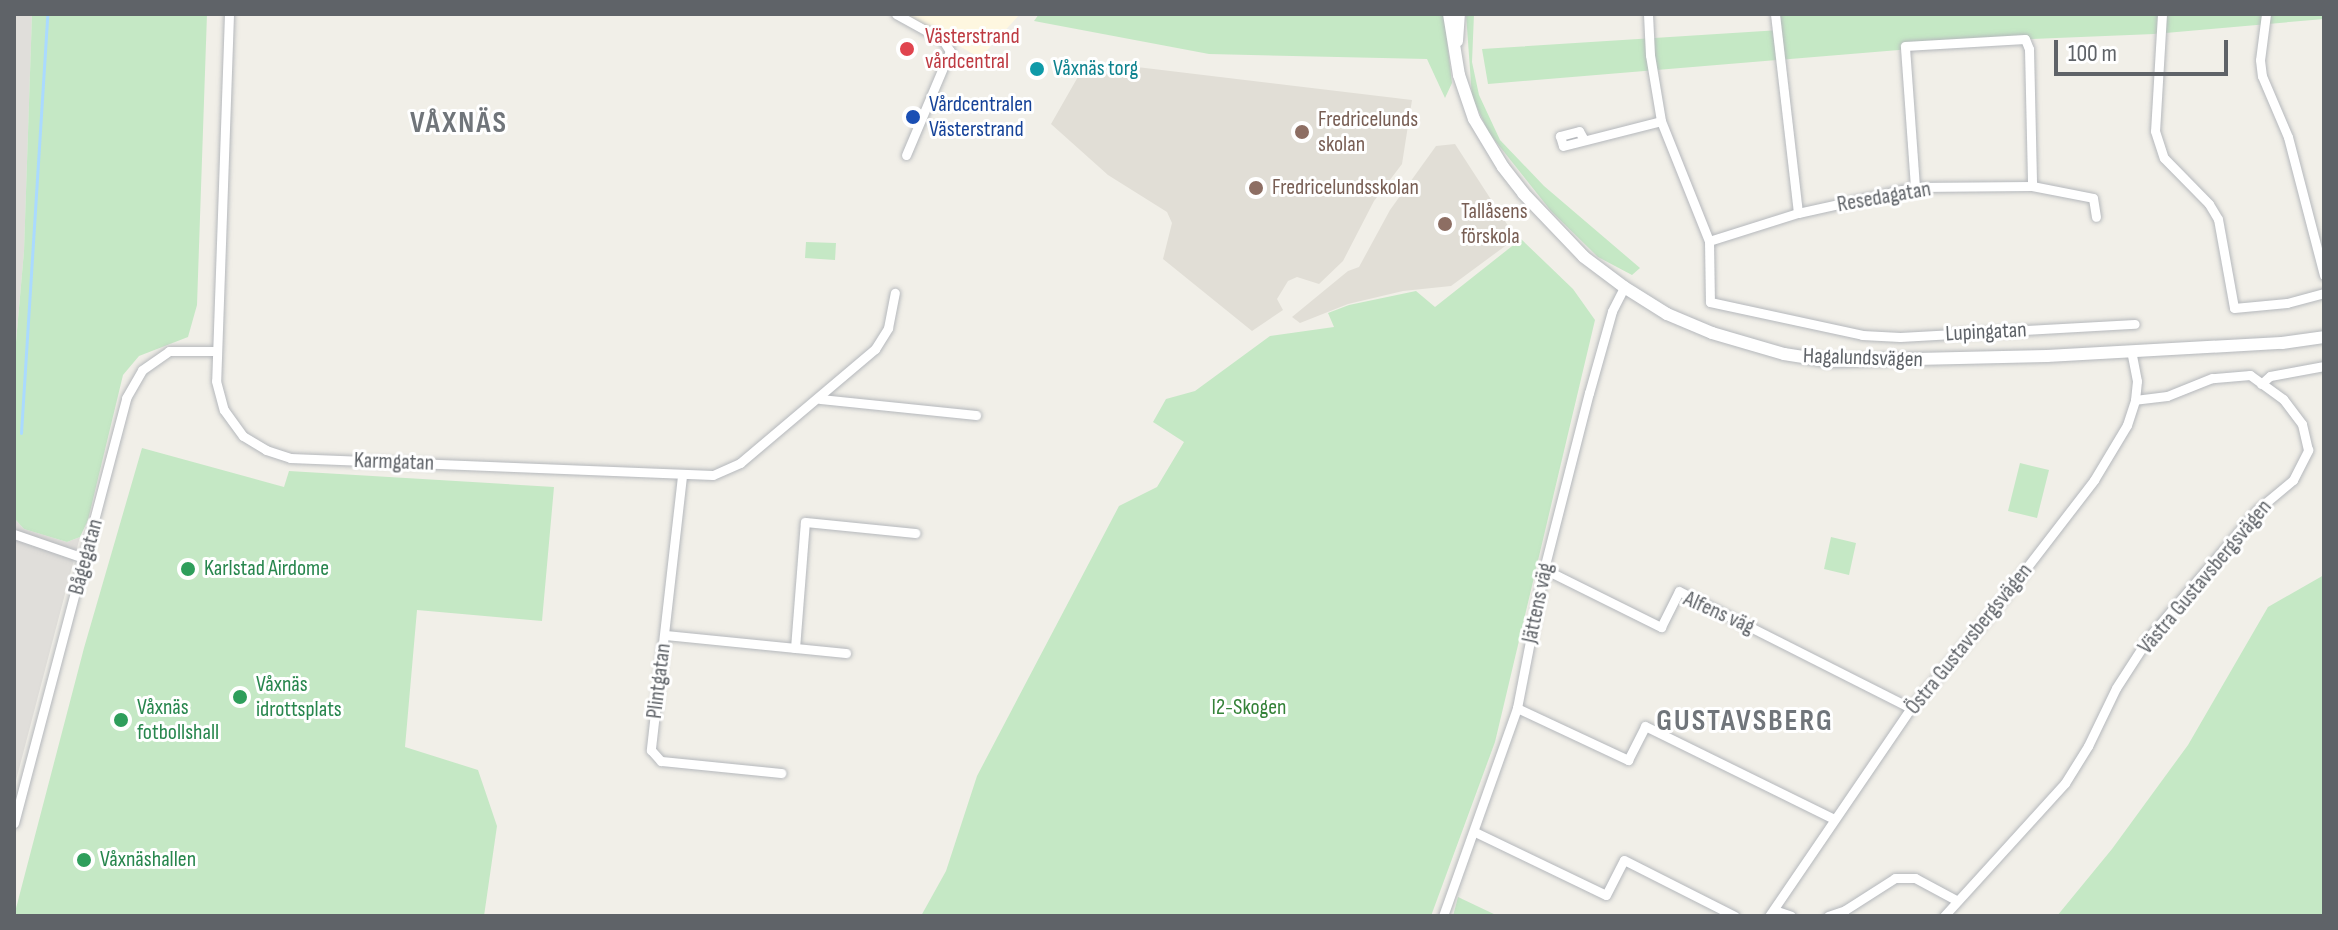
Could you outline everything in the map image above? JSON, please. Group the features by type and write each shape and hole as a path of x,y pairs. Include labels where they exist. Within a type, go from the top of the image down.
{"street":[{"name":"Karmgatan","path":"229,14 216,381 224,410 243,436 266,450 290,458 713,475 740,463 820,399 884,338 895,293"},
{"path":"896,14 950,47 949,58 906,155"},
{"name":"Hagalundsvägen","path":"1449,14 1465,97 1503,167 1584,257 1667,314 1712,333 1784,354 1828,361 1939,361 2282,343 2324,337"},
{"name":"Hagalundsvägen","path":"1456,44 1459,14"},
{"path":"1648,14 1650,55 1661,121 1709,241"},
{"path":"1775,14 1798,213"},
{"path":"2162,14 2155,131 2164,158 2209,204 2218,219 2234,308 2287,303 2324,293"},
{"path":"2266,14 2260,60 2262,76 2288,137 2324,275"},
{"path":"1915,187 1905,46 2025,39 2029,49 2032,186"},
{"path":"1584,140 1661,121"},
{"name":"Resedagatan","path":"1709,241 1798,213 1915,187 2032,186 2093,198 2096,217"},
{"name":"Lupingatan","path":"1709,241 1710,302 1862,335 1900,337 2135,324"},
{"name":"Jättens väg","path":"1443,916 1517,708 1544,569 1612,311 1624,287"},
{"name":"Bågegatan","path":"14,823 126,398 142,370 169,351 215,351"},
{"name":"Östra Gustavsbergsvägen","path":"1772,913 1911,708 2004,597 2094,480 2127,425 2135,400 2137,381 2131,351"},
{"path":"2261,384 2270,376 2324,366"},
{"name":"Västra Gustavsbergsvägen","path":"1944,916 2065,783 2088,746 2116,688 2149,637 2257,510 2293,480 2308,450 2302,424 2283,399 2250,375 2212,378 2167,396 2135,400"},
{"path":"820,399 976,415"},
{"name":"Plintgatan","path":"682,476 651,750 661,761 781,773"},
{"path":"795,648 805,522 915,533"},
{"path":"14,534 86,559"},
{"name":"Alfens väg","path":"1544,569 1661,627 1679,591 1911,708"},
{"path":"665,635 846,653"},
{"path":"1517,708 1628,760 1645,726 1834,819"},
{"path":"1475,832 1606,895 1624,860 1735,916"},
{"path":"1828,916 1845,910 1895,878 1915,878 1956,900"},
{"path":"1772,913 1791,916"}],"shaded area":[{"path":"14,14 32,14 24,251 14,365"},
{"path":"904,14 1020,14 980,58"},
{"name":"Fredricelundsskolan","path":"1087,61 1412,100 1402,164 1374,201 1343,261 1319,284 1297,277 1288,281 1277,299 1283,310 1252,331 1163,259 1172,223 1167,212 1108,175 1051,124"},
{"name":"Tallåsens förskola","path":"1455,144 1516,238 1451,286 1403,291 1348,304 1300,323 1292,317 1348,271 1359,267 1390,210 1436,146"},
{"path":"14,518 24,529 67,542 80,537 14,788"}],"green space":[{"path":"32,14 207,14 197,305 188,337 139,356 123,375 88,520 80,537 67,542 24,529 14,518 14,365 24,251"},
{"path":"1039,14 1444,14 1452,83 1445,98 1427,59 1209,54 1034,21"},
{"path":"1466,14 1474,14 1472,62 1479,95 1500,140 1544,186 1640,268 1632,275 1598,257 1551,211 1489,133 1472,97"},
{"path":"1780,14 2324,14 2324,19 2154,34 2032,39 1488,84 1482,49 1780,30"},
{"name":"I2-Skogen","path":"1521,239 1573,289 1595,320 1495,742 1431,916 921,916 946,871 977,776 1119,506 1157,487 1184,442 1153,422 1166,399 1195,391 1270,336 1334,327 1328,313 1349,305 1416,291 1435,307"},
{"path":"806,242 836,243 835,260 805,258"},
{"name":"Våxnäs idrottsplats","path":"142,448 284,487 289,471 554,487 542,621 417,610 405,747 478,770 497,826 484,916 14,916 84,648"},
{"path":"2020,463 2049,470 2037,518 2008,511"},
{"path":"1831,537 1856,543 1849,575 1824,569"},
{"path":"2324,575 2324,916 2057,916 2112,849 2188,745 2268,607"},
{"path":"1458,897 1498,916 1453,916"}],"waterway":[{"path":"21,433 47,14"}],"place":[{"name":"Västerstrand vårdcentral","path":"907,49"},
{"name":"Våxnäs torg","path":"1037,69"},
{"name":"Vårdcentralen Västerstrand","path":"913,117"},
{"name":"Fredricelunds skolan","path":"1302,132"},
{"name":"Fredricelundsskolan","path":"1256,188"},
{"name":"Tallåsens förskola","path":"1445,224"},
{"name":"Karlstad Airdome","path":"188,569"},
{"name":"Våxnäs idrottsplats","path":"240,697"},
{"name":"Våxnäs fotbollshall","path":"121,720"},
{"name":"Våxnäshallen","path":"84,860"}],"district":[{"name":"VÅXNÄS","path":"459,123"},
{"name":"GUSTAVSBERG","path":"1745,721"}]}
